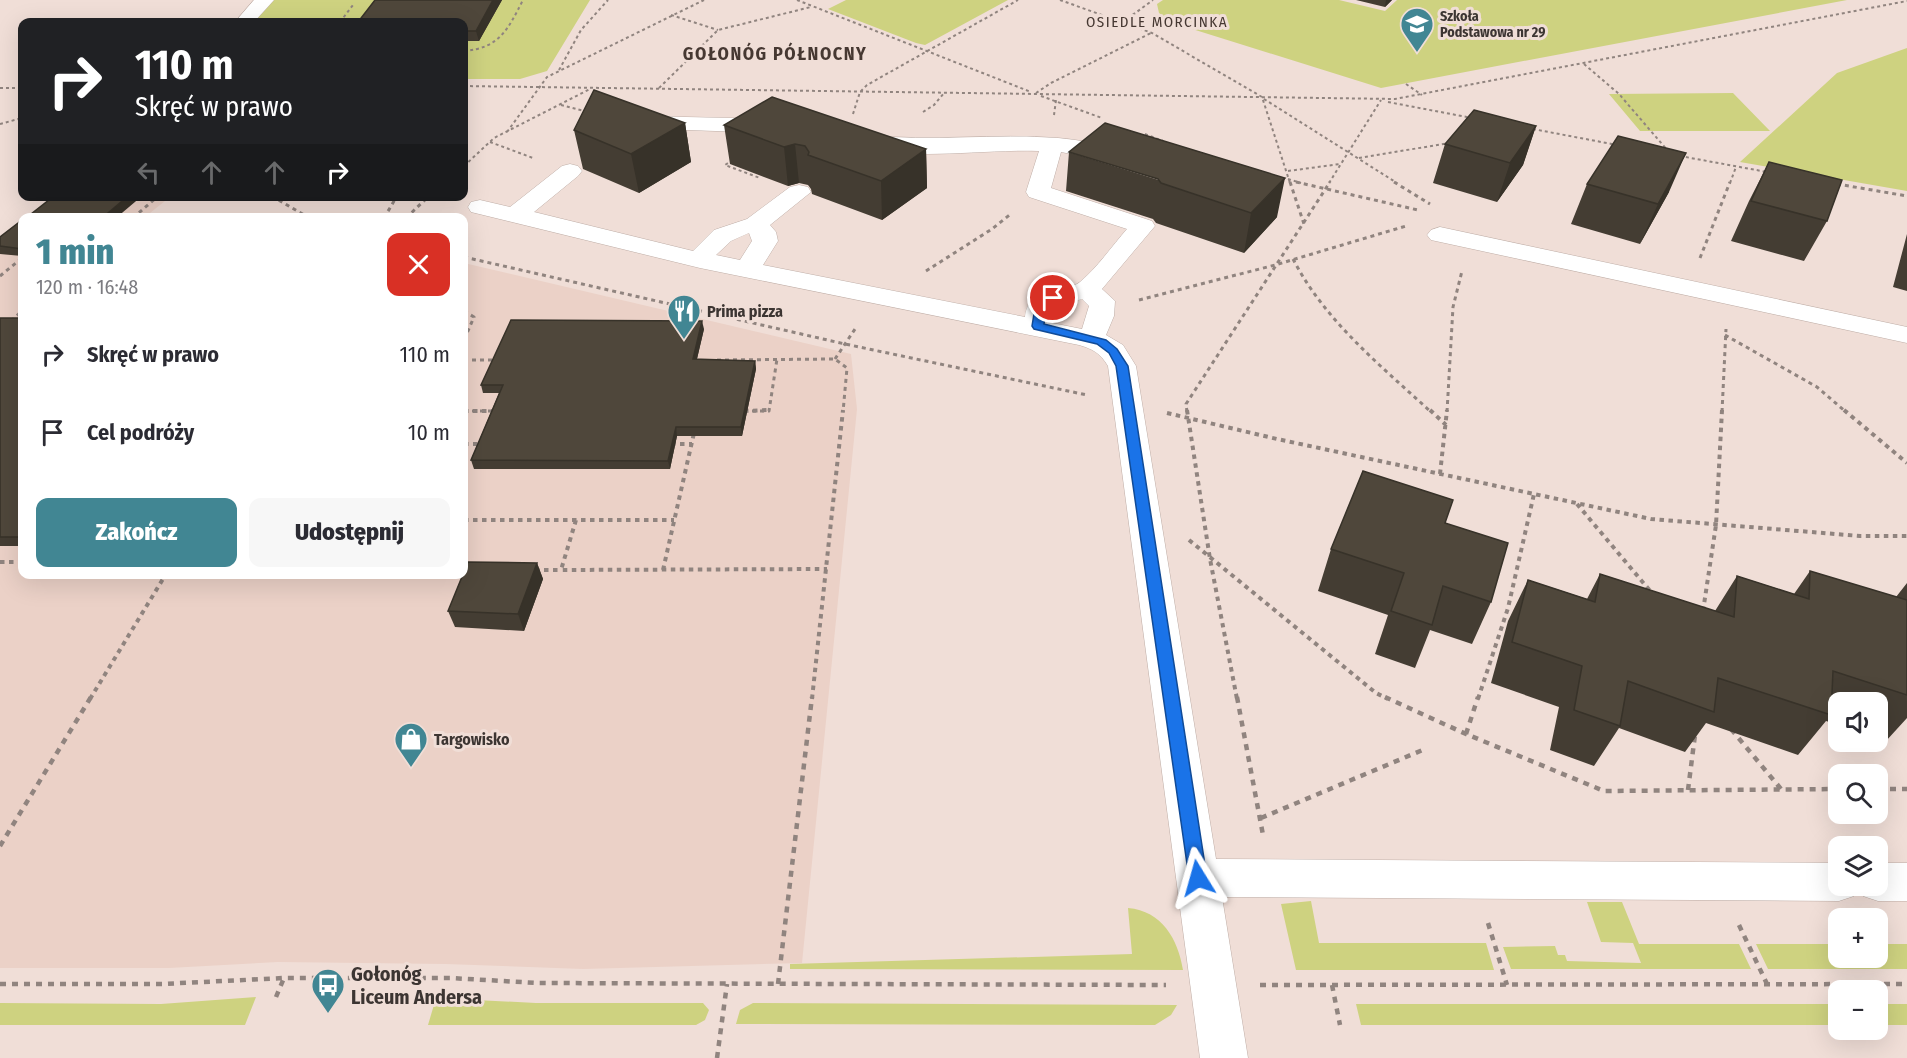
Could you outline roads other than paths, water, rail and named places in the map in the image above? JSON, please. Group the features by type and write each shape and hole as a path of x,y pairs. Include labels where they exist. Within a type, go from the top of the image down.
{"street":[{"path":"248,18 265,0"},
{"path":"629,124 790,128"},
{"path":"845,139 877,144 1052,145 1096,149 1137,162"},
{"path":"1052,145 1038,192 1143,226 1095,300 1098,324 1089,339"},
{"path":"514,216 570,171"},
{"path":"700,260 708,247 720,235 737,227 754,225 799,192"},
{"path":"480,207 700,260 888,296 1006,322 1038,326 1101,342 1113,351 1122,366 1224,1058"},
{"path":"747,269 765,241 763,232 754,225"},
{"path":"1440,235 1907,335"},
{"path":"1038,326 1040,308 1053,298 1064,293 1095,300"},
{"path":"1198,878 1828,882"},
{"path":"1888,882 1907,882"}],"place":[{"name":"Szkoła Podstawowa nr 29","path":"1417,53"},
{"name":"Prima pizza","path":"684,340"},
{"name":"Targowisko","path":"411,768"},
{"name":"Gołonóg Liceum Andersa","path":"328,1014"}],"district":[{"name":"OSIEDLE MORCINKA","path":"1157,22"},
{"name":"GOŁONÓG PÓŁNOCNY","path":"775,54"}]}
